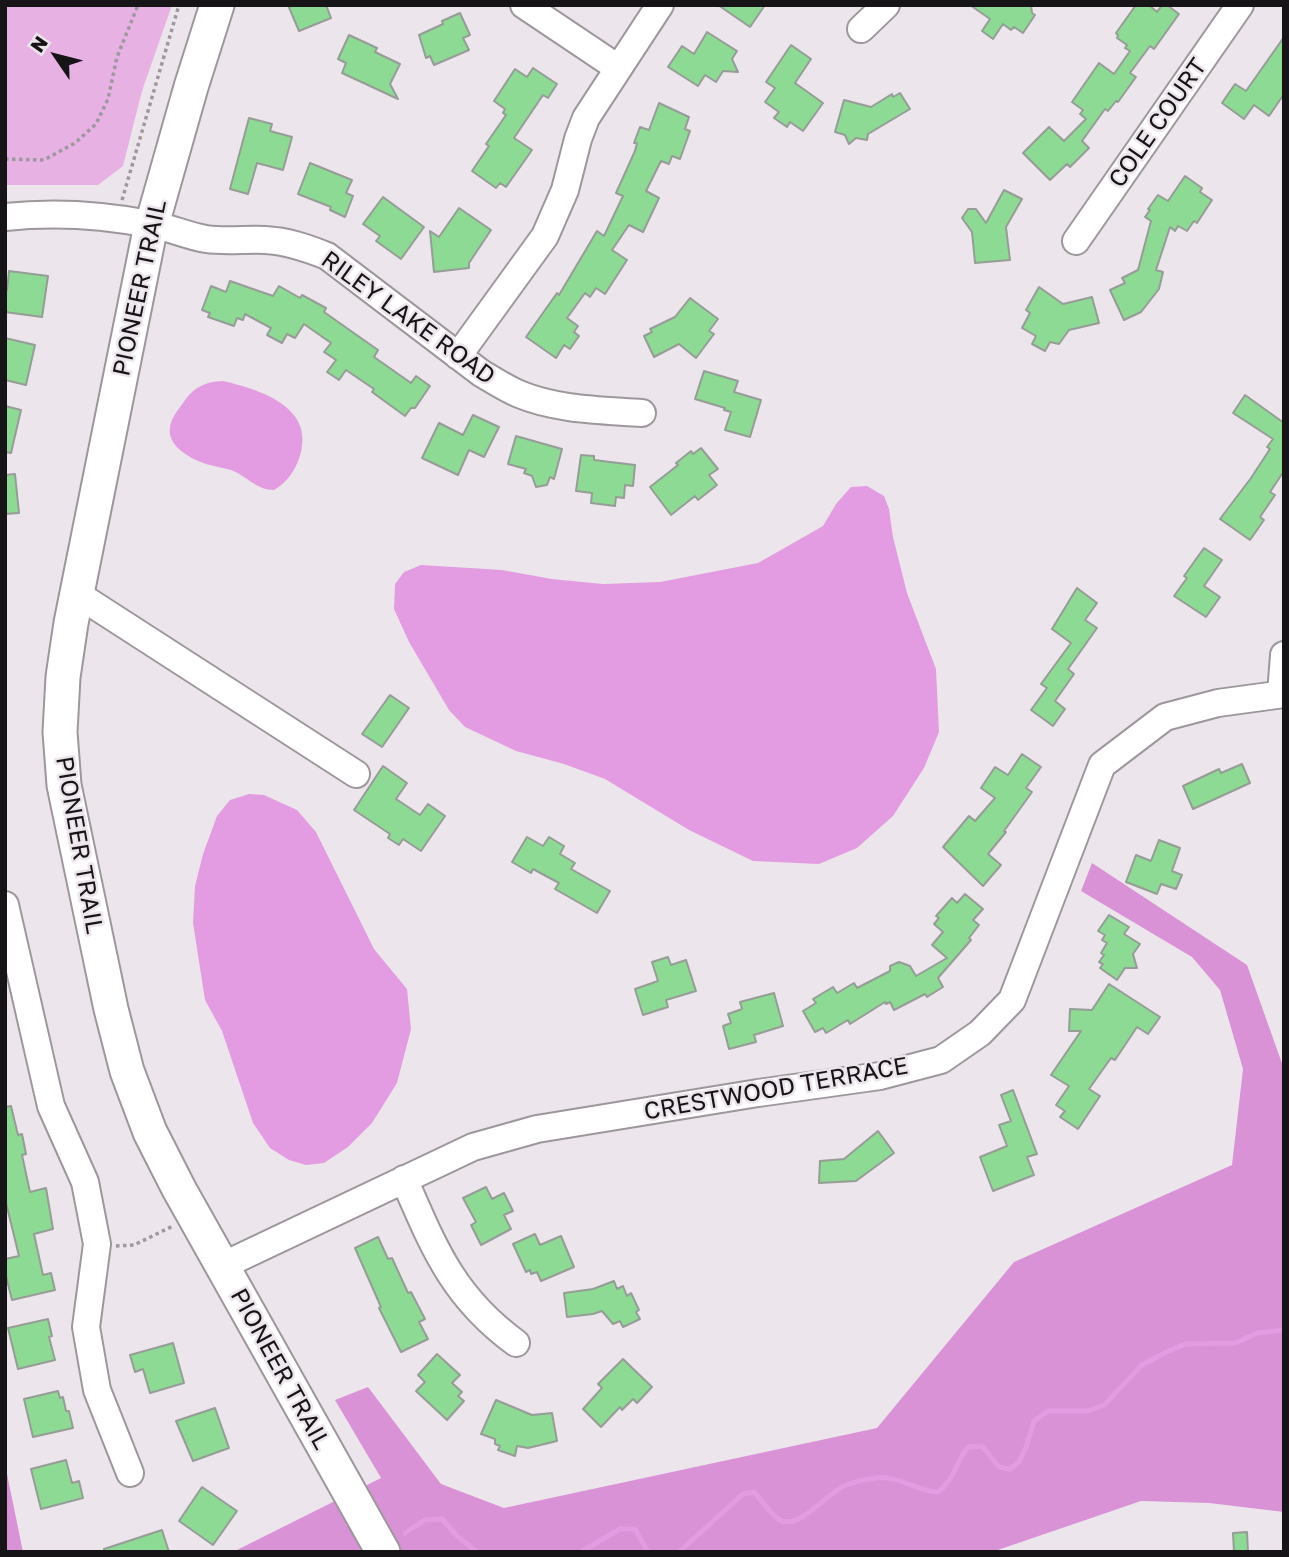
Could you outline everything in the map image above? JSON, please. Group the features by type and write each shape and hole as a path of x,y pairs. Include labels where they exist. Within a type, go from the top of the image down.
{"main road":[{"name":"PIONEER TRAIL","path":"217,5 152,224 77,594 62,677 60,732 64,785 127,1071 149,1132 383,1552"}],"street":[{"path":"524,5 618,68"},
{"path":"458,356 545,236 565,190 586,118 660,5"},
{"path":"861,29 886,5"},
{"name":"COLE COURT","path":"1076,241 1240,5"},
{"name":"RILEY LAKE ROAD","path":"5,216 30,214 118,219 152,224 205,239 266,240 298,245 327,256 481,373 521,395 567,406 642,414"},
{"path":"77,594 356,774"},
{"path":"1283,694 1284,656"},
{"name":"CRESTWOOD TERRACE","path":"222,1266 473,1147 537,1129 880,1076 941,1059 980,1033 1012,1000 1102,765 1165,717 1218,703 1283,694"},
{"path":"5,905 51,1106 85,1182 96,1249 86,1327 97,1390 130,1473"},
{"path":"404,1179 436,1253 466,1298 494,1327 516,1343"}],"path":[{"path":"5,159 44,160 75,143 96,124 108,99 117,57 138,5"},
{"path":"118,219 180,5"},
{"path":"96,1249 134,1245 194,1216"}],"shaded area":[{"path":"5,5 172,5 142,91 123,166 98,185 5,185"},
{"path":"223,381 252,389 280,402 291,411 299,423 303,436 299,458 288,479 274,490 262,488 231,470 196,460 182,452 172,441 171,424 187,398 200,386"},
{"path":"867,486 884,496 889,509 907,593 936,669 939,732 924,768 893,816 857,848 819,864 753,861 689,830 605,779 516,751 465,727 449,710 409,642 394,609 395,584 404,572 421,565 502,570 603,584 660,582 758,563 823,526 836,504 851,487"},
{"path":"249,794 264,795 297,810 316,832 374,949 407,989 411,1029 397,1083 372,1123 348,1147 324,1163 306,1165 289,1160 270,1148 253,1123 222,1031 205,1000 193,923 195,886 217,816 230,800"},
{"path":"1092,863 1247,965 1284,1069 1284,1512 1209,1503 1141,1501 992,1552 233,1552 381,1478 335,1400 368,1387 441,1484 504,1508 877,1428 1014,1262 1232,1165 1243,1069 1220,990 1192,957 1081,891"},
{"path":"5,1464 23,1552 5,1552"}],"building":[{"path":"288,5 326,5 331,18 299,31"},
{"path":"718,5 765,5 750,27"},
{"path":"970,5 1031,5 1035,15 1023,33 1014,27 1011,30 1003,24 993,39 982,31 990,19"},
{"path":"1136,5 1149,5 1157,12 1162,5 1167,5 1179,14 1154,49 1150,46 1130,73 1136,77 1118,102 1108,111 1105,109 1082,141 1089,148 1070,167 1067,164 1050,180 1023,153 1049,127 1064,141 1086,119 1080,114 1083,110 1072,102 1099,63 1114,74 1130,51 1125,48 1127,45 1117,38 1116,33"},
{"path":"460,13 470,35 463,38 469,50 434,65 430,56 426,58 419,35"},
{"path":"707,32 737,51 732,59 738,72 723,71 716,82 705,75 698,86 668,67 682,46 694,54"},
{"path":"349,35 377,48 375,52 400,64 390,84 398,99 342,73 346,63 338,59"},
{"path":"1284,37 1284,94 1269,116 1254,105 1244,119 1222,103 1235,84 1246,91"},
{"path":"791,45 811,59 795,83 823,103 803,131 790,122 787,127 774,118 779,112 765,102 775,88 766,82"},
{"path":"533,68 557,84 548,98 543,95 514,138 532,150 506,187 500,183 496,188 472,171 506,115 503,113 505,109 494,101 515,69 527,77"},
{"path":"900,93 910,109 868,134 867,140 856,138 849,144 845,135 835,132 844,100 871,107 892,94 893,97"},
{"path":"659,103 689,117 685,129 690,131 680,159 672,156 669,164 661,161 646,191 659,198 643,232 629,225 612,250 627,260 605,294 596,288 590,297 585,293 567,318 578,326 574,332 579,336 570,349 564,345 556,358 526,337 557,293 559,295 597,231 604,236 623,196 616,193 635,151 637,143 634,143 640,127 649,130"},
{"path":"249,118 272,124 270,131 292,137 283,170 257,163 248,194 230,189"},
{"path":"310,163 352,180 346,193 353,196 345,217 330,210 331,207 298,194"},
{"path":"1185,176 1202,188 1200,192 1212,200 1197,223 1194,221 1187,231 1178,226 1175,231 1170,227 1156,270 1163,272 1159,289 1141,312 1124,320 1110,290 1125,283 1122,278 1138,270 1151,221 1145,217 1150,210 1148,209 1158,195 1168,201"},
{"path":"1004,190 1022,199 1006,227 1010,260 975,263 972,232 962,218 968,209 976,209 986,223"},
{"path":"383,197 424,227 401,259 376,241 380,236 363,224"},
{"path":"459,208 491,230 469,263 469,268 434,272 430,231 439,237"},
{"path":"9,271 48,276 42,317 5,312 5,290"},
{"path":"230,281 273,296 279,286 300,298 302,295 326,308 324,312 378,350 374,357 411,383 416,376 430,386 415,408 411,408 405,416 372,392 374,389 346,370 339,380 327,372 336,360 324,352 331,343 304,324 295,338 287,334 282,343 267,335 271,328 245,314 243,320 237,318 234,326 208,317 210,313 202,310 211,286 226,292"},
{"path":"1039,287 1063,304 1092,297 1099,323 1069,330 1059,344 1050,342 1045,351 1032,344 1036,336 1022,328 1030,313 1026,310"},
{"path":"690,298 718,319 709,331 714,334 696,358 679,344 654,357 644,336 652,332 650,329 675,317"},
{"path":"5,338 35,345 26,385 5,380"},
{"path":"704,371 738,381 734,392 761,400 750,437 725,430 731,412 695,399"},
{"path":"1245,395 1284,423 1284,471 1270,492 1275,495 1260,517 1264,520 1250,540 1220,519 1251,478 1270,449 1267,447 1273,439 1233,413"},
{"path":"5,406 21,410 11,453 5,452"},
{"path":"473,415 499,427 484,457 469,450 458,475 422,458 439,423 463,435"},
{"path":"516,436 562,449 554,479 550,477 547,485 536,487 532,476 524,473 526,469 508,464"},
{"path":"701,448 718,469 709,475 717,485 698,500 695,496 671,515 650,487 691,451 693,454"},
{"path":"581,455 594,456 594,460 635,465 633,486 625,485 624,498 616,497 615,506 591,503 592,493 576,491"},
{"path":"15,474 19,513 5,514 5,475"},
{"path":"1204,548 1222,560 1204,586 1220,597 1206,617 1174,596 1187,578 1184,576"},
{"path":"1077,588 1097,603 1085,620 1097,628 1068,669 1074,674 1055,701 1065,709 1053,726 1031,710 1047,688 1041,684 1071,643 1052,629"},
{"path":"390,695 409,708 382,747 362,734"},
{"path":"1022,754 1041,767 1026,788 1032,792 988,854 1001,865 983,886 943,847 969,816 975,821 995,798 981,788 995,767 1008,775"},
{"path":"1242,764 1250,783 1193,809 1183,786 1219,769 1221,773"},
{"path":"383,766 407,783 396,799 420,815 428,804 445,816 421,851 403,839 399,845 388,838 390,834 354,810"},
{"path":"527,837 543,846 549,837 564,846 560,854 575,863 571,869 610,891 597,913 555,889 559,883 533,869 531,873 512,862"},
{"path":"1159,840 1180,848 1172,871 1182,875 1176,889 1161,884 1157,894 1126,882 1136,855 1151,861"},
{"path":"965,894 983,909 973,920 979,925 969,938 971,940 938,978 943,987 927,997 925,994 894,1010 890,1002 885,1002 850,1024 848,1020 826,1033 823,1028 815,1032 803,1011 816,1003 813,999 833,987 837,993 854,983 857,988 890,971 890,966 899,962 910,966 916,976 947,958 932,945 943,932 934,924 939,918 936,916 952,898 957,903"},
{"path":"1109,915 1129,927 1124,934 1140,944 1133,954 1137,968 1125,968 1117,980 1100,968 1103,964 1099,962 1107,943 1102,940 1105,935 1098,931"},
{"path":"668,957 671,965 686,960 696,991 666,1000 668,1007 643,1015 635,989 658,981 652,962"},
{"path":"1109,984 1160,1017 1148,1034 1137,1027 1115,1060 1111,1058 1089,1089 1100,1096 1078,1129 1060,1117 1065,1111 1056,1105 1069,1086 1051,1075 1081,1031 1069,1031 1070,1009 1092,1010"},
{"path":"774,993 783,1026 754,1035 756,1042 729,1049 723,1026 731,1023 728,1014 742,1009 740,1002"},
{"path":"1013,1090 1037,1154 1027,1157 1034,1175 993,1191 980,1157 1007,1146 999,1125 1011,1121 1001,1095"},
{"path":"11,1106 18,1135 22,1134 26,1154 22,1155 30,1192 46,1188 53,1229 34,1234 43,1275 51,1273 55,1290 12,1300 5,1272 5,1259 19,1256 5,1199 5,1107"},
{"path":"878,1131 894,1153 856,1181 819,1183 820,1161 844,1159"},
{"path":"486,1187 492,1199 504,1193 513,1211 504,1215 511,1229 481,1245 471,1225 476,1222 463,1198"},
{"path":"535,1234 540,1245 561,1236 574,1267 541,1281 537,1272 526,1272 513,1244"},
{"path":"378,1237 388,1259 392,1258 408,1293 411,1292 425,1319 419,1322 428,1339 401,1352 379,1308 381,1307 355,1248"},
{"path":"614,1281 617,1289 623,1286 627,1296 631,1293 640,1319 623,1327 620,1321 613,1324 602,1311 567,1317 564,1293 593,1289"},
{"path":"48,1319 55,1360 18,1369 8,1328"},
{"path":"173,1343 184,1383 150,1393 143,1369 135,1372 130,1355"},
{"path":"437,1354 460,1375 452,1383 462,1392 458,1396 464,1401 447,1420 416,1391 425,1382 418,1375"},
{"path":"623,1359 652,1387 637,1403 633,1399 622,1410 620,1407 601,1427 583,1409 602,1388 598,1384"},
{"path":"58,1391 60,1398 63,1397 66,1411 69,1411 73,1428 33,1437 24,1399"},
{"path":"496,1400 532,1415 552,1413 557,1441 528,1448 517,1446 515,1456 498,1450 500,1446 495,1444 495,1439 481,1434"},
{"path":"215,1408 229,1448 193,1461 176,1421"},
{"path":"66,1460 72,1483 79,1481 83,1498 41,1509 31,1469"},
{"path":"202,1487 237,1511 213,1545 179,1521"},
{"path":"162,1530 169,1552 104,1552 104,1549"},
{"path":"1247,1532 1248,1552 1234,1552 1233,1533"}],"waterway":[{"path":"679,1552 743,1494 754,1492 769,1511 787,1522 802,1517 843,1487 867,1479 892,1479 938,1492 948,1482 968,1447 982,1446 999,1467 1010,1469 1019,1462 1034,1421 1048,1411 1088,1411 1104,1405 1142,1365 1186,1344 1235,1343 1257,1333 1284,1330"},
{"path":"405,1533 425,1520 442,1519 458,1537 477,1552"},
{"path":"581,1552 620,1529 635,1529 648,1552"}]}
